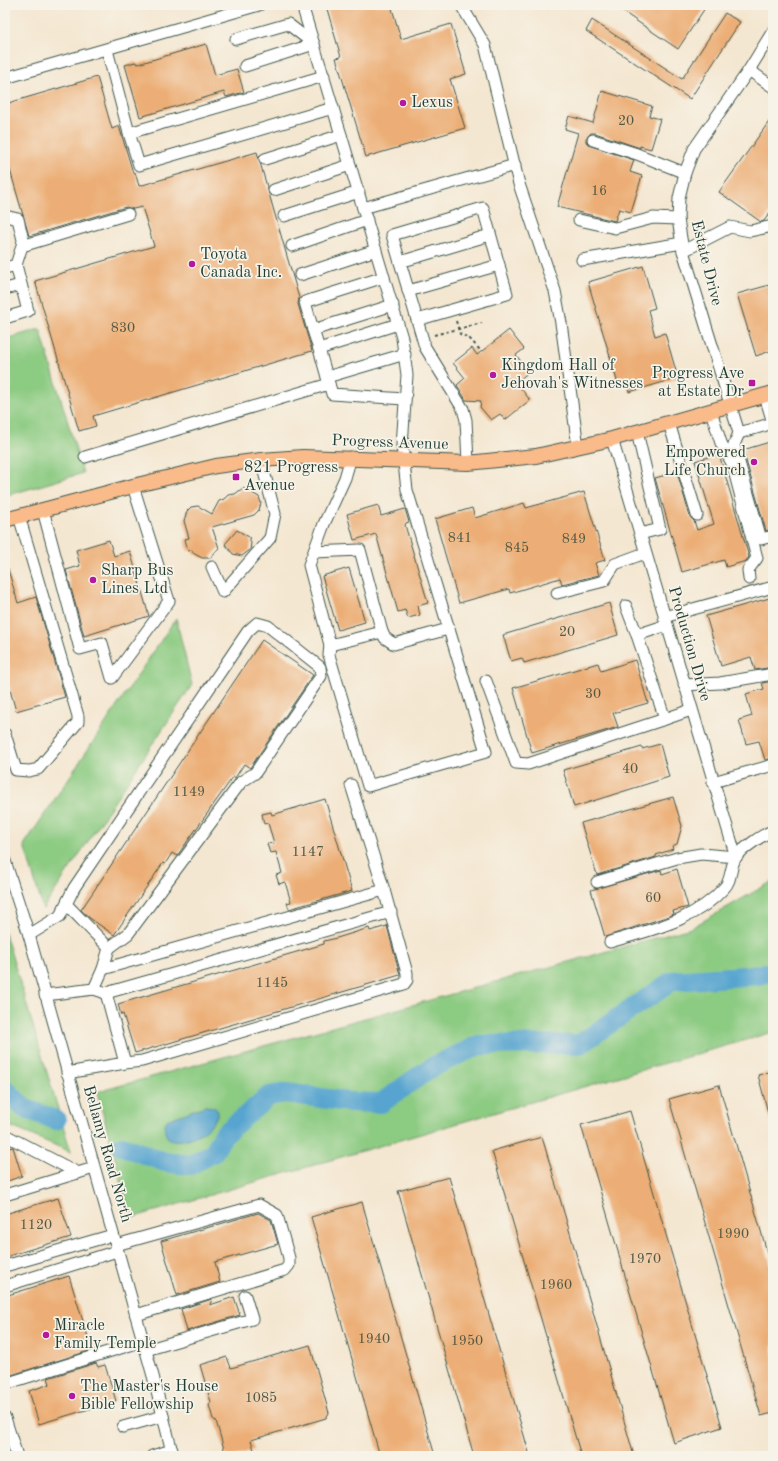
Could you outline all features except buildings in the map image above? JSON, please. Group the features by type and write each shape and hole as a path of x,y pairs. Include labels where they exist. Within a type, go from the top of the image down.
{"main road":[{"name":"Progress Avenue","path":"5,520 132,486 216,466 261,460 303,456 468,463 536,456 612,439 769,394"}],"street":[{"path":"5,78 259,5"},
{"path":"302,5 398,324 408,375 404,399 403,460 412,503 448,629 486,752 368,786 329,654 330,645 309,565 324,524 345,478 351,457"},
{"path":"461,5 485,45 515,165 555,291 561,323 578,447"},
{"path":"236,39 288,24 314,44"},
{"name":"Estate Drive","path":"739,433 683,247 678,219 679,198 685,173 694,149 749,70 773,31"},
{"path":"245,66 314,44"},
{"path":"106,50 139,165 333,108"},
{"path":"749,70 773,87"},
{"path":"129,133 324,76"},
{"path":"265,160 341,135"},
{"path":"592,140 637,154 685,173"},
{"path":"274,190 350,165"},
{"path":"363,208 515,165"},
{"path":"284,216 359,192"},
{"path":"417,320 507,294 483,208 392,235 408,291 417,320 427,352 464,409 468,463"},
{"path":"22,246 128,214"},
{"path":"5,216 18,219 23,240 22,246 10,267 21,285 28,311 5,318"},
{"path":"578,220 615,228 653,218 678,219"},
{"path":"292,246 367,220"},
{"path":"582,260 683,247 730,227 750,231 773,226"},
{"path":"400,262 490,236"},
{"path":"300,275 376,250"},
{"path":"408,291 499,265"},
{"path":"384,277 305,302 332,394 404,399"},
{"path":"5,289 21,285"},
{"path":"313,330 393,306"},
{"path":"319,349 398,324"},
{"path":"85,457 405,354"},
{"path":"769,394 773,423 739,433 734,446 761,539 773,536"},
{"path":"711,411 721,443 732,464 757,558 748,570 749,579"},
{"path":"669,423 698,514"},
{"path":"637,432 660,529 640,534"},
{"name":"Production Drive","path":"612,439 736,857"},
{"path":"212,567 223,592 270,538 275,514 261,460"},
{"path":"43,510 80,649 102,643 112,678 169,601 132,486"},
{"path":"5,734 16,770 29,771 38,769 78,722 78,716 19,516"},
{"path":"314,552 360,550 382,632 385,638 394,644 448,629"},
{"path":"557,593 604,581 615,564 645,553"},
{"path":"637,635 666,621 773,587"},
{"path":"626,606 665,719"},
{"path":"29,935 60,916 67,905 74,888 248,631 257,623 268,626 320,667 321,676 255,773 241,782 128,934 109,948 103,969 94,989"},
{"path":"330,645 382,632"},
{"path":"684,685 720,683 773,674"},
{"path":"486,681 516,763 528,764 692,710"},
{"path":"713,782 773,765"},
{"path":"67,1073 142,1061 404,984 407,980 408,973 391,912 351,785"},
{"path":"610,942 666,925 694,913 726,888 736,857 764,834 773,831"},
{"path":"597,882 677,858 701,854 736,857"},
{"name":"Bellamy Road North","path":"5,861 8,878 29,935 136,1315 172,1453"},
{"path":"103,969 384,890"},
{"path":"67,905 109,948"},
{"path":"45,995 94,989 106,993 391,912"},
{"path":"106,993 125,1063"},
{"path":"5,1135 78,1173"},
{"path":"5,1195 94,1168"},
{"path":"5,1266 115,1244 259,1205 277,1215 290,1261 285,1270 136,1315"},
{"path":"5,1286 115,1244"},
{"path":"5,1384 144,1346 252,1319 245,1296"},
{"path":"123,1427 163,1416"},
{"path":"5,1418 17,1456"},
{"path":"152,1456 172,1453"}],"path":[{"path":"452,310 460,334 470,338 480,350"},
{"path":"434,336 482,323"}],"green space":[{"path":"40,329 83,473 5,496 5,339"},
{"path":"176,618 192,685 43,909 24,845"},
{"path":"773,881 773,1032 131,1218 97,1092 691,928"},
{"path":"5,933 71,1152 5,1124"}],"water":[{"path":"205,1106 214,1107 218,1111 214,1122 210,1126 194,1137 188,1139 169,1139 165,1130 167,1120"}],"waterway":[{"path":"122,1146 165,1162 190,1165 213,1153 224,1134 269,1096 286,1093 349,1102 381,1103 432,1067 479,1045 580,1044 672,981 759,975 773,971"},
{"path":"5,1089 24,1108 56,1120"}],"place":[{"name":"Lexus","path":"403,103"},
{"name":"Toyota Canada Inc.","path":"192,264"},
{"name":"Kingdom Hall of Jehovah's Witnesses","path":"493,375"},
{"name":"Progress Ave at Estate Dr","path":"752,383"},
{"name":"Empowered Life Church","path":"754,462"},
{"name":"821 Progress Avenue","path":"236,477"},
{"name":"Sharp Bus Lines Ltd","path":"93,580"},
{"name":"Miracle Family Temple","path":"46,1335"},
{"name":"The Master's House Bible Fellowship","path":"72,1396"}]}
